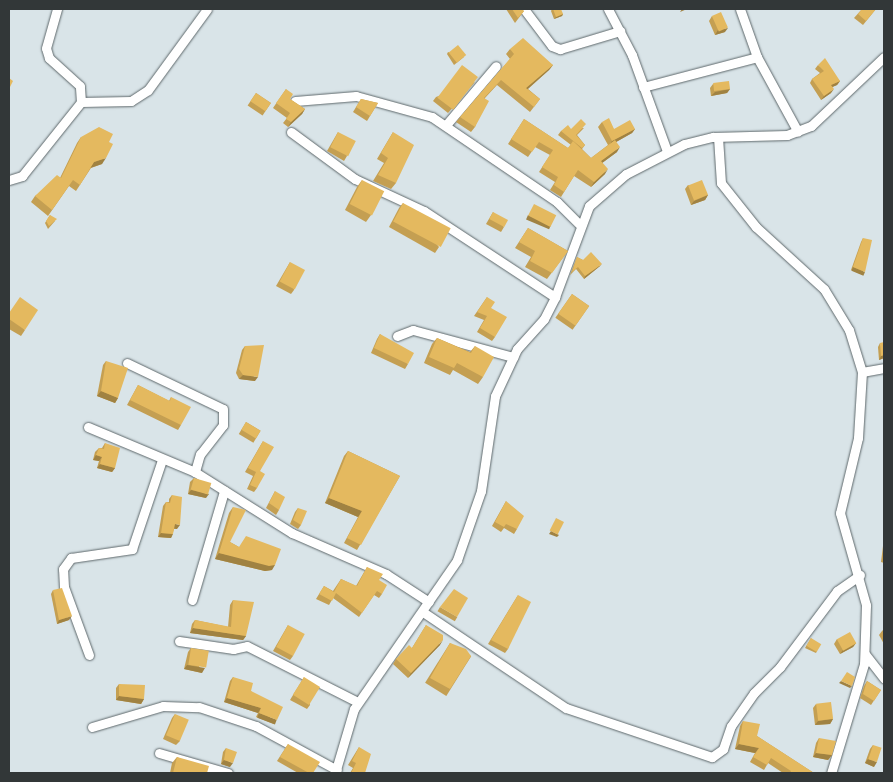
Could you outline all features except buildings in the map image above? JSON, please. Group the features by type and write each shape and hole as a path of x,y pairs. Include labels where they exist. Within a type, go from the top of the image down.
{"street":[{"path":"9,180 22,176 81,102 80,86 49,58 48,26 57,9"},
{"path":"81,102 132,101 148,90 207,9"},
{"path":"524,9 552,46 560,49 620,31"},
{"path":"608,9 620,31 668,151"},
{"path":"740,9 758,57 798,132"},
{"path":"643,87 758,57"},
{"path":"92,727 163,706 200,707 256,726 336,772 358,702 423,612 457,560 472,521 495,396 513,356 544,319 555,297 579,224 601,193 668,151 718,137 798,132 838,106 884,57"},
{"path":"446,125 496,66"},
{"path":"295,101 356,96 406,107 446,125 556,202 579,224"},
{"path":"291,132 355,179 412,204 555,297"},
{"path":"718,137 721,183 737,207 776,248 824,289 849,330 862,372 858,438 840,513 860,575 866,605 865,654 831,773"},
{"path":"397,336 413,330 513,356"},
{"path":"128,363 222,409 223,425 200,454 195,472"},
{"path":"862,372 884,368"},
{"path":"88,427 162,460 195,472 292,533 386,574 429,602"},
{"path":"88,655 64,587 63,569 76,557 132,549 162,460"},
{"path":"192,600 224,490"},
{"path":"423,612 566,708 712,757 723,749 731,726 754,693 780,667 837,591 860,575"},
{"path":"179,641 233,649 248,646 358,702"},
{"path":"865,654 884,678"},
{"path":"159,753 228,773"}]}
